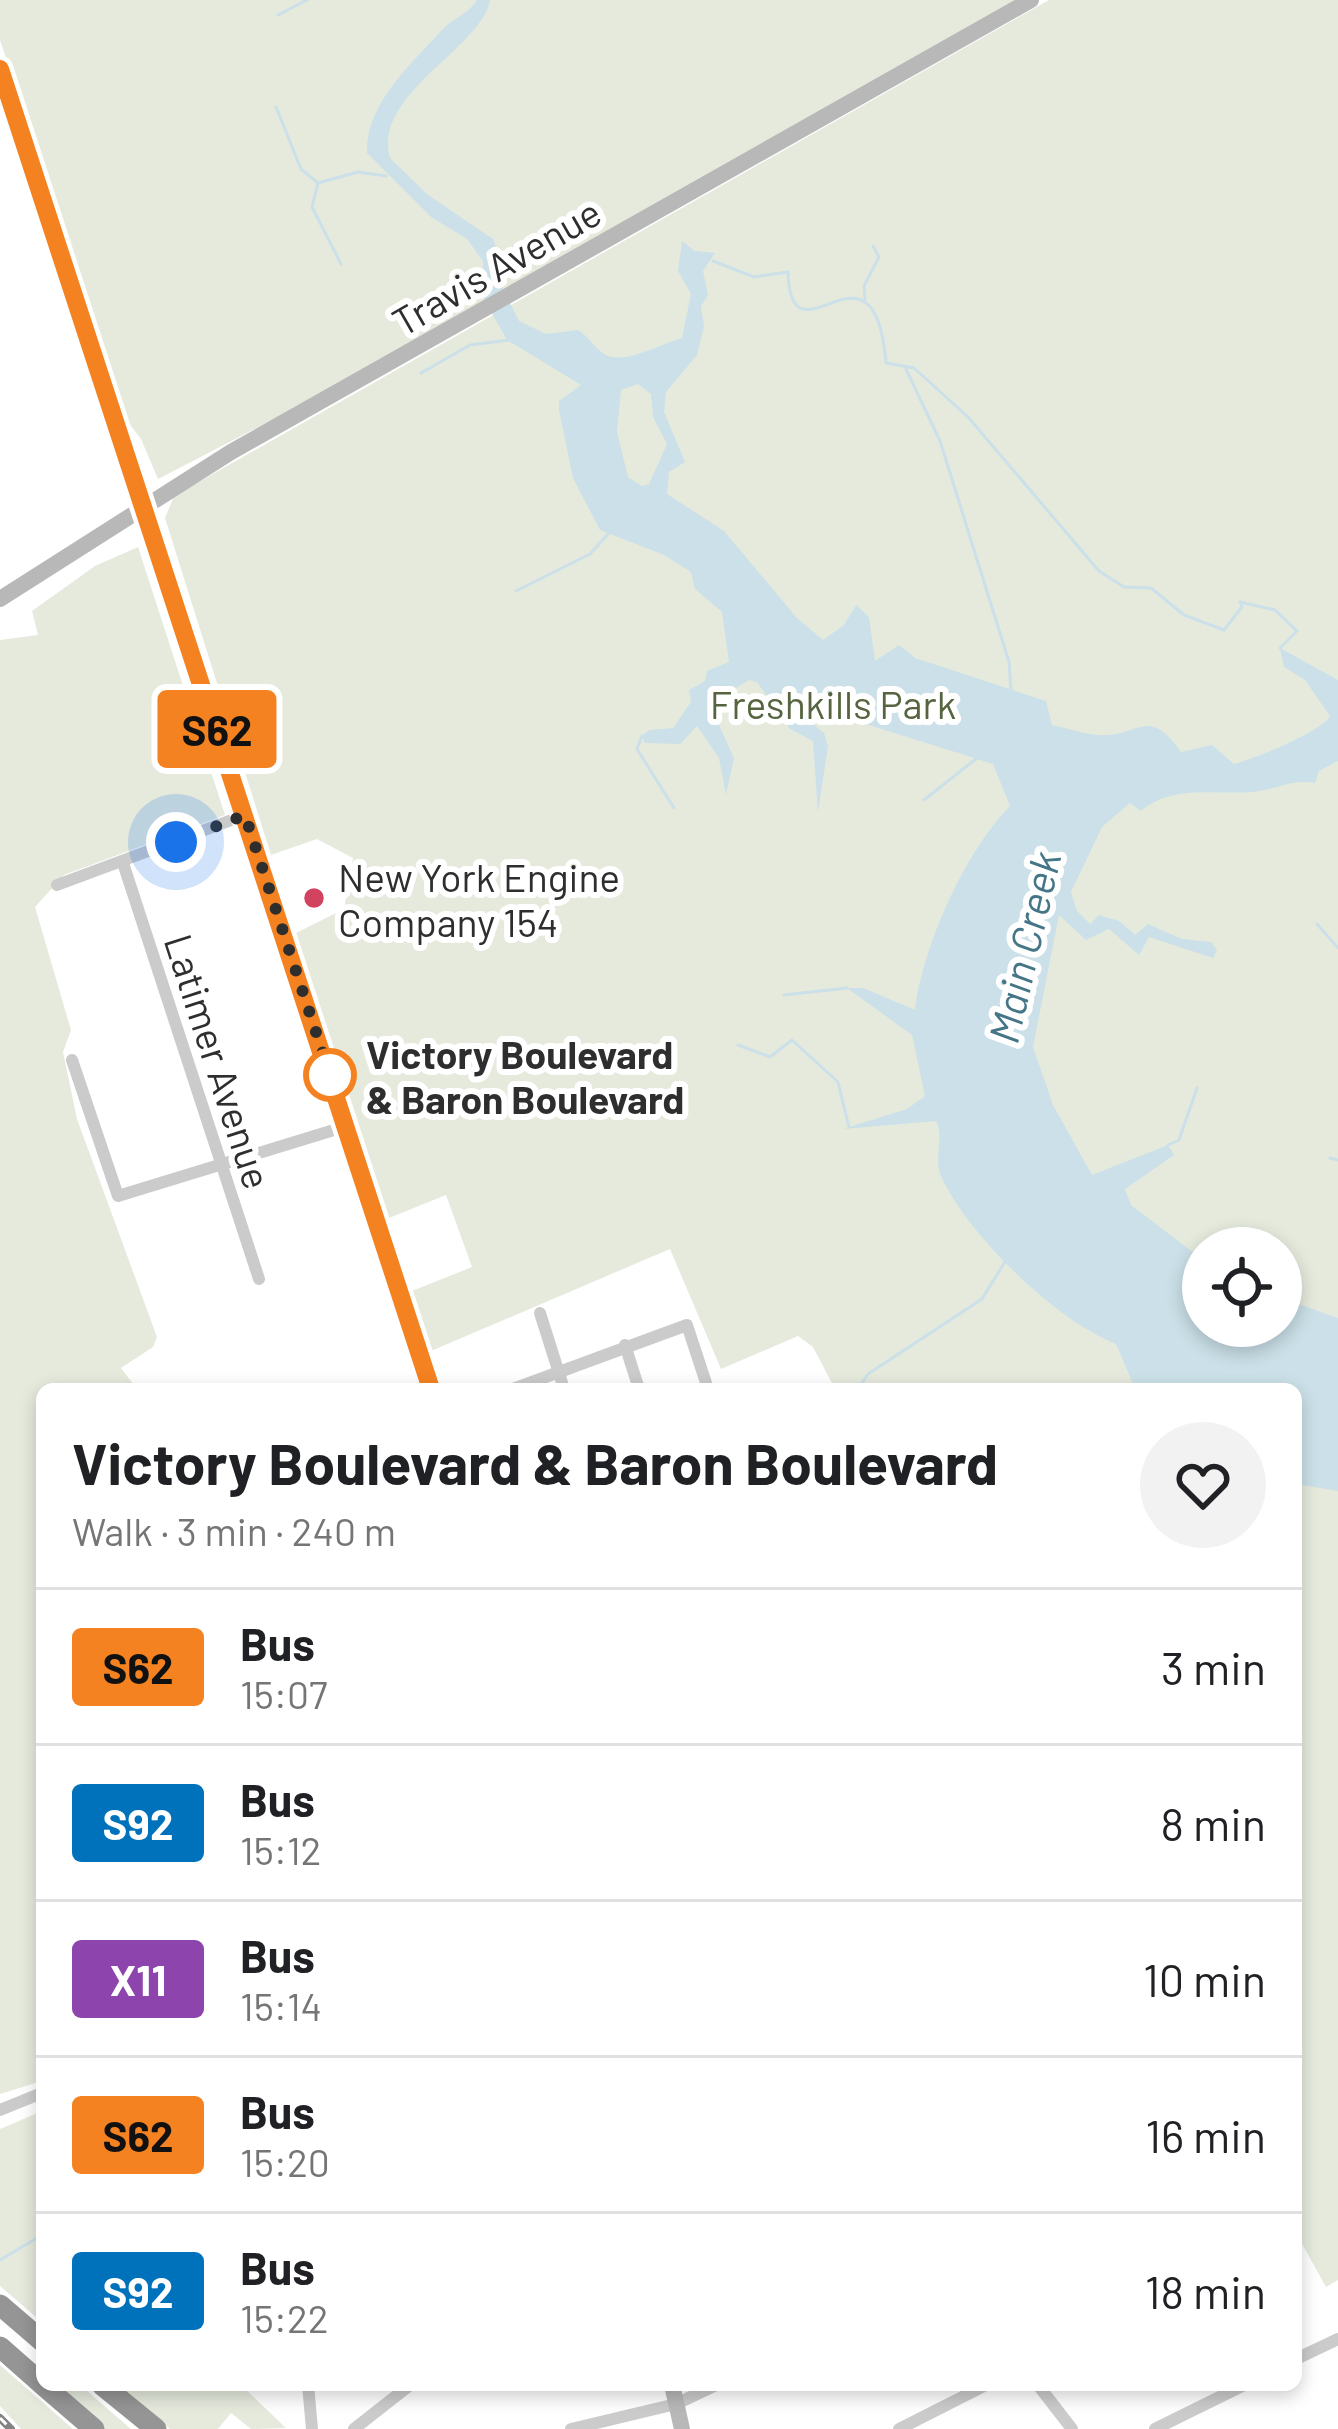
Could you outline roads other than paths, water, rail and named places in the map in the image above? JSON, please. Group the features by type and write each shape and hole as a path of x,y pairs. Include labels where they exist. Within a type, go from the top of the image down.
{"highway":[{"path":"0,2303 36,2333"},
{"path":"0,2348 36,2379"},
{"path":"50,2391 94,2429"},
{"path":"99,2391 143,2429"},
{"path":"109,2391 156,2429"}],"main road":[{"name":"Travis Avenue","path":"0,599 142,503 1031,0"},
{"path":"0,69 428,1383"},
{"path":"673,2391 682,2429"}],"street":[{"path":"57,884 245,815"},
{"name":"Latimer Avenue","path":"123,862 260,1279"},
{"path":"71,1060 118,1196 347,1126"},
{"path":"540,1313 562,1383"},
{"path":"528,1383 687,1325 707,1383"},
{"path":"625,1345 637,1383"},
{"path":"0,2110 36,2095"},
{"path":"1302,2357 1338,2339"},
{"path":"309,2391 312,2429"},
{"path":"354,2429 402,2391"},
{"path":"571,2429 676,2404 703,2391"},
{"path":"899,2429 974,2391"},
{"path":"1043,2391 1072,2429"},
{"path":"1155,2429 1232,2391"}],"water":[{"name":"Main Creek","path":"477,0 490,0 469,36 397,113 389,135 390,158 428,195 493,239 505,268 503,289 519,321 546,334 578,330 608,356 634,355 682,338 691,294 678,271 682,241 695,251 715,253 703,271 708,295 701,306 704,326 697,355 666,392 664,412 685,462 669,472 667,494 724,531 797,618 823,640 844,625 856,605 869,617 875,661 899,645 915,658 1046,701 1052,725 1099,735 1151,726 1181,752 1212,745 1234,764 1302,736 1330,716 1305,680 1284,667 1280,648 1338,680 1338,761 1319,771 1315,783 1169,796 1141,811 1130,803 1102,827 1071,892 1077,911 1090,924 1099,915 1119,921 1135,935 1148,924 1182,939 1211,942 1217,950 1213,958 1149,937 1139,955 1109,929 1086,940 1059,915 1033,1047 1053,1105 1092,1175 1168,1145 1174,1155 1125,1189 1131,1205 1182,1244 1182,1347 1302,1347 1302,1305 1338,1318 1338,1491 1302,1485 1302,1383 1133,1383 1116,1344 1092,1333 1041,1296 971,1223 941,1176 936,1121 843,1129 907,1109 925,1096 912,1035 847,988 863,988 915,1010 927,957 949,901 977,848 1010,806 993,764 815,708 800,714 824,733 828,746 818,812 813,741 790,729 757,682 749,680 736,688 736,702 715,716 734,758 726,795 719,758 697,726 680,744 645,743 642,736 649,730 673,728 691,702 689,690 705,681 707,671 729,662 722,612 695,589 691,572 664,555 600,530 573,478 559,410 559,401 581,385 507,340 484,299 483,261 467,239 431,217 367,153 368,135 382,102 416,57","holes":["638,384 651,394 653,417 667,444 649,484 642,486 628,477 617,432 621,390"]}],"waterway":[{"path":"278,15 307,0"},
{"path":"276,107 301,169 318,183 358,172 386,176"},
{"path":"318,183 312,207 341,264"},
{"path":"865,299 864,286 879,257 873,246"},
{"path":"713,261 754,277 788,272 793,299 803,309 851,298 866,303 878,322 886,363 914,368 968,417 1099,571 1124,587 1151,588 1184,615 1224,630 1242,607 1240,602 1275,610 1297,631 1280,648"},
{"path":"421,373 470,345 509,340"},
{"path":"906,369 940,441 1009,662 1011,690"},
{"path":"516,591 590,554 610,532"},
{"path":"642,736 637,749 674,808"},
{"path":"924,800 977,758"},
{"path":"1317,924 1338,948"},
{"path":"784,995 847,988"},
{"path":"738,1045 770,1057 792,1040 838,1082 849,1127"},
{"path":"1168,1145 1179,1140 1197,1088"},
{"path":"1330,1158 1338,1160"},
{"path":"862,1383 868,1374 982,1299 1006,1260"},
{"path":"0,2260 36,2239"}],"railway":[{"path":"0,2418 11,2429"}],"place":[{"name":"New York Engine Company 154","path":"314,898"},
{"name":"Victory Boulevard & Baron Boulevard","path":"330,1075"}],"park label":[{"name":"Freshkills Park","path":"833,703"}]}
